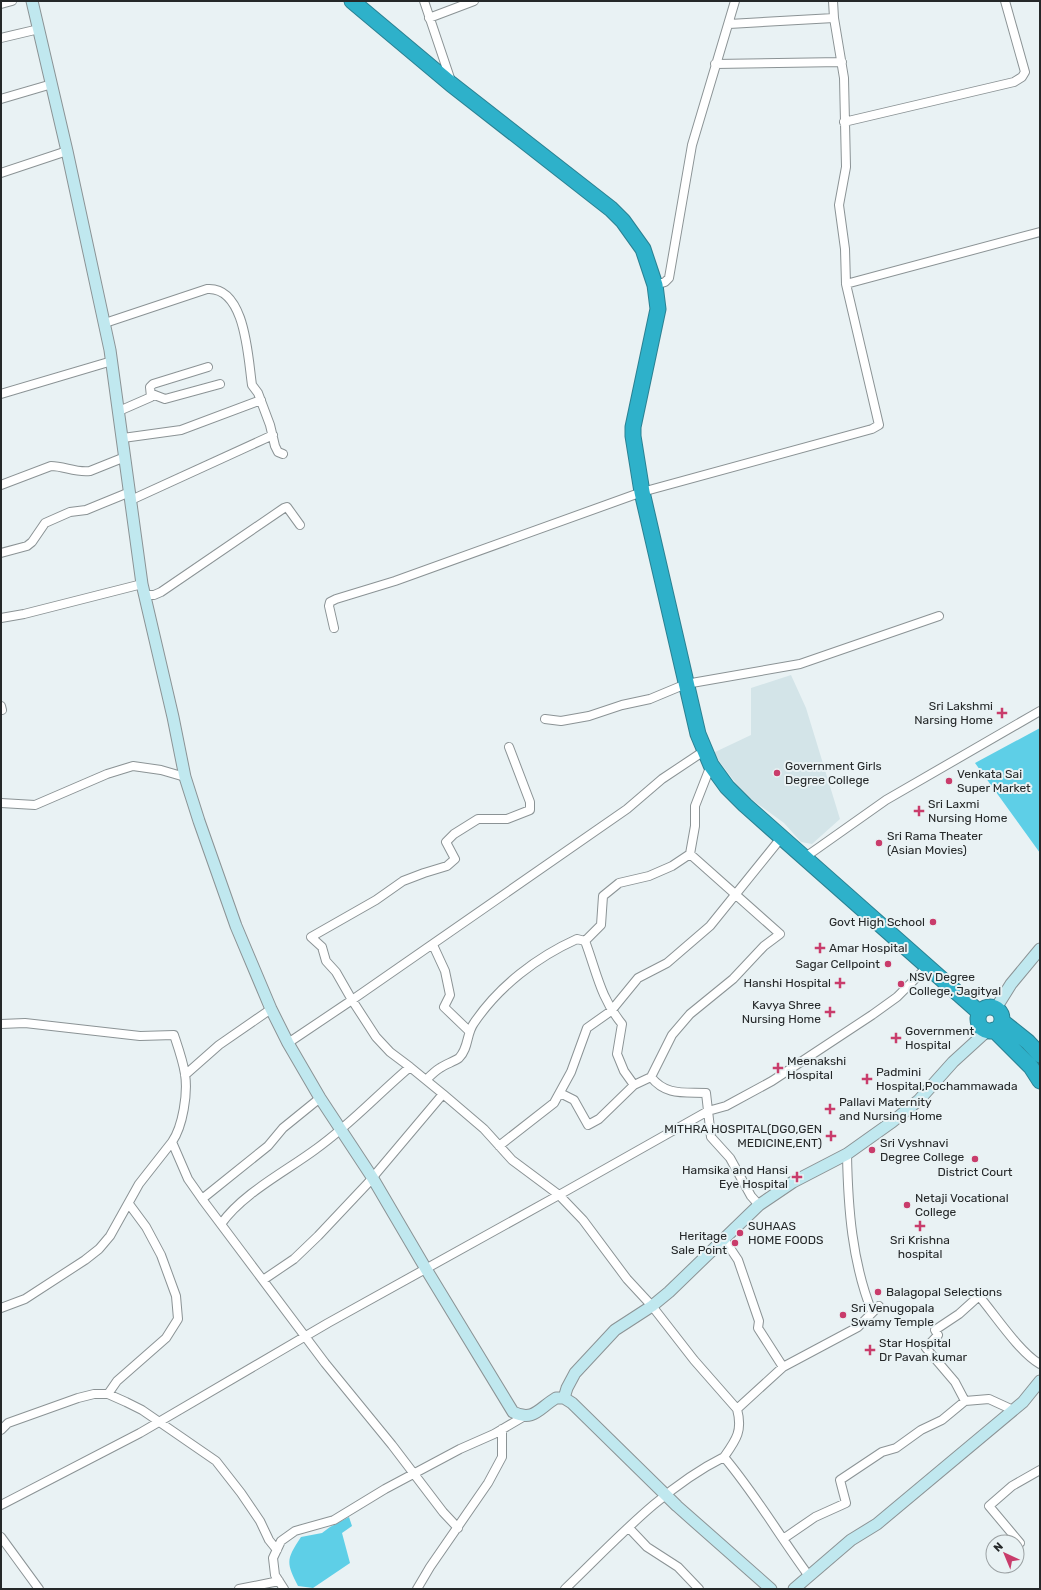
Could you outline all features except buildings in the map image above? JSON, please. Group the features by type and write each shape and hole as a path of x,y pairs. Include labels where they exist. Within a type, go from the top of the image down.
{"highway":[{"path":"352,1 452,84 611,209 623,221 643,248 655,285 658,309 657,320 638,398 633,436 642,492 686,684 707,758 727,787 781,838 979,1012"},
{"path":"979,1012 987,1007 996,1008 1001,1013 995,1028"},
{"path":"979,1012 978,1023 983,1030 995,1028 1037,1060 1040,1081"}],"main road":[{"path":"32,1 105,323 123,438 142,584 173,717 185,777 236,926 271,1009 288,1043 320,1098 372,1177 513,1412 523,1417 537,1412 556,1398 564,1398 572,1403 713,1539 771,1589"},
{"path":"996,1008 1011,984 1040,949"},
{"path":"564,1398 575,1372 615,1330 652,1306 759,1205 794,1182 847,1154 919,1100 953,1062 995,1028"},
{"path":"794,1589 851,1540 877,1524 1023,1402 1040,1381"}],"street":[{"path":"1,4 12,1"},
{"path":"424,1 452,84"},
{"path":"429,18 474,1"},
{"path":"655,285 665,282 669,278 692,145 735,1"},
{"path":"334,628 329,606 330,602 336,599 396,581 642,492 872,429 879,425 846,284 845,249 839,205 846,167 842,62 834,18 833,1"},
{"path":"844,122 1014,82 1022,77 1025,72 1004,1"},
{"path":"729,24 834,18"},
{"path":"1,38 39,29"},
{"path":"715,64 842,62"},
{"path":"1,99 52,84"},
{"path":"1,173 67,151"},
{"path":"846,284 1040,232"},
{"path":"105,323 207,289 216,288 226,294 235,304 241,320 252,385 261,400 273,435 275,446 278,452 284,454"},
{"path":"1,394 112,361"},
{"path":"152,394 150,387 153,384 208,366"},
{"path":"152,394 164,399 220,384"},
{"path":"119,411 151,397 152,394"},
{"path":"123,438 181,430 261,400"},
{"path":"1,553 26,546 32,542 45,523 70,512 86,510 130,496 273,435"},
{"path":"1,485 51,466 59,466 84,472 125,457"},
{"path":"144,595 154,595 161,592 284,508 291,510 300,525"},
{"path":"1,618 24,614 142,584"},
{"path":"545,719 561,721 589,716 622,705 650,699 686,684 800,664 939,616"},
{"path":"804,858 886,800 1040,711"},
{"path":"509,747 530,802 530,810 507,819 478,819 454,834 446,842 455,859 447,866 424,872 403,881 376,900 311,937 322,947 326,961 336,972 376,1037 390,1052 484,1129 512,1160 559,1195 583,1220 627,1279 652,1306 694,1360 737,1410 740,1422 736,1440 724,1457 703,1468 680,1483 629,1528 565,1589"},
{"path":"585,941 601,925 603,896 619,883 649,876 672,866 690,854 695,806 707,758"},
{"path":"288,1043 627,809 662,779 707,758"},
{"path":"1,803 35,805 107,774 134,766 161,770 185,777"},
{"path":"499,1146 554,1103 572,1072 587,1028 611,1011 638,978 667,962 710,926 781,838"},
{"path":"560,1093 574,1100 588,1125 599,1119 634,1085 651,1077 672,1035 690,1014 733,979 764,946 780,934 690,854"},
{"path":"426,1080 439,1068 458,1058 466,1048 468,1031 494,997 515,978 560,947 577,939 585,941"},
{"path":"585,941 595,969 600,990 611,1011 622,1024 617,1054 624,1071 634,1085"},
{"path":"433,944 445,971 450,995 444,1007 468,1031"},
{"path":"1,1505 103,1454 306,1337 708,1111 726,1106 772,1081 897,997 928,966"},
{"path":"185,1075 219,1045 271,1009"},
{"path":"1,1024 25,1023 140,1036 174,1035 185,1075 182,1115 178,1133 139,1184 110,1236 85,1260 25,1299 1,1308"},
{"path":"221,1224 230,1212 341,1129 410,1067"},
{"path":"651,1077 656,1084 671,1092 706,1093 711,1137 730,1158 742,1177 751,1196 759,1205"},
{"path":"263,1280 294,1259 372,1177 443,1094"},
{"path":"202,1199 268,1146 283,1128 320,1098"},
{"path":"172,1142 188,1178 202,1199 306,1337 458,1528"},
{"path":"847,1154 848,1202 852,1235 863,1290 872,1312"},
{"path":"108,1394 117,1380 166,1338 178,1319 176,1296 160,1255 146,1227 129,1204"},
{"path":"724,1238 738,1260 759,1321 758,1328 783,1367"},
{"path":"966,1401 955,1382 926,1348 938,1335 936,1330 959,1314 979,1296 1015,1340 1034,1361 1040,1364"},
{"path":"737,1410 783,1367 858,1327 879,1306"},
{"path":"1,1430 5,1423 78,1398 94,1394 108,1394 142,1410 216,1461 241,1493 260,1521 269,1540 277,1550"},
{"path":"783,1539 815,1517 846,1503 840,1480 882,1452 896,1448 921,1430 942,1420 966,1401 989,1398 1013,1410"},
{"path":"284,1589 275,1576 273,1558 281,1541 295,1532 334,1520 460,1448 502,1429 523,1417"},
{"path":"417,1589 430,1567 488,1483 502,1457 502,1429"},
{"path":"724,1457 750,1489 809,1576"},
{"path":"1013,1534 990,1506 1012,1486 1040,1470"},
{"path":"629,1528 647,1547 678,1567 699,1589"},
{"path":"1,1537 37,1587 46,1589"},
{"path":"239,1589 279,1581"}],"shaded area":[{"name":"Government Girls Degree College","path":"791,675 806,708 840,819 812,844 801,842 784,823 744,794 713,753 751,735 751,688"},
{"path":"1040,728 1040,853 975,763"},
{"path":"349,1517 352,1526 342,1533 350,1563 313,1588 298,1586 291,1571 289,1561 290,1556 301,1537 322,1533"}],"place":[{"name":"Sri Lakshmi Narsing Home","path":"1002,713"},
{"name":"Government Girls Degree College","path":"777,773"},
{"name":"Venkata Sai Super Market","path":"949,781"},
{"name":"Sri Laxmi Nursing Home","path":"919,811"},
{"name":"Sri Rama Theater (Asian Movies)","path":"879,843"},
{"name":"Govt High School","path":"933,922"},
{"name":"Amar Hospital","path":"820,948"},
{"name":"Sagar Cellpoint","path":"888,964"},
{"name":"Hanshi Hospital","path":"840,983"},
{"name":"NSV Degree College, Jagityal","path":"901,984"},
{"name":"Kavya Shree Nursing Home","path":"830,1012"},
{"name":"Government Hospital","path":"896,1038"},
{"name":"Meenakshi Hospital","path":"778,1068"},
{"name":"Padmini Hospital,Pochammawada","path":"867,1079"},
{"name":"Pallavi Maternity and Nursing Home","path":"830,1109"},
{"name":"MITHRA HOSPITAL(DGO,GEN MEDICINE,ENT)","path":"831,1136"},
{"name":"Sri Vyshnavi Degree College","path":"872,1150"},
{"name":"District Court","path":"975,1159"},
{"name":"Hamsika and Hansi Eye Hospital","path":"797,1177"},
{"name":"Netaji Vocational College","path":"907,1205"},
{"name":"Sri Krishna hospital","path":"920,1226"},
{"name":"SUHAAS HOME FOODS","path":"740,1233"},
{"name":"Heritage Sale Point","path":"735,1243"},
{"name":"Balagopal Selections","path":"878,1292"},
{"name":"Sri Venugopala Swamy Temple","path":"843,1315"},
{"name":"Star Hospital Dr Pavan kumar","path":"870,1350"}]}
